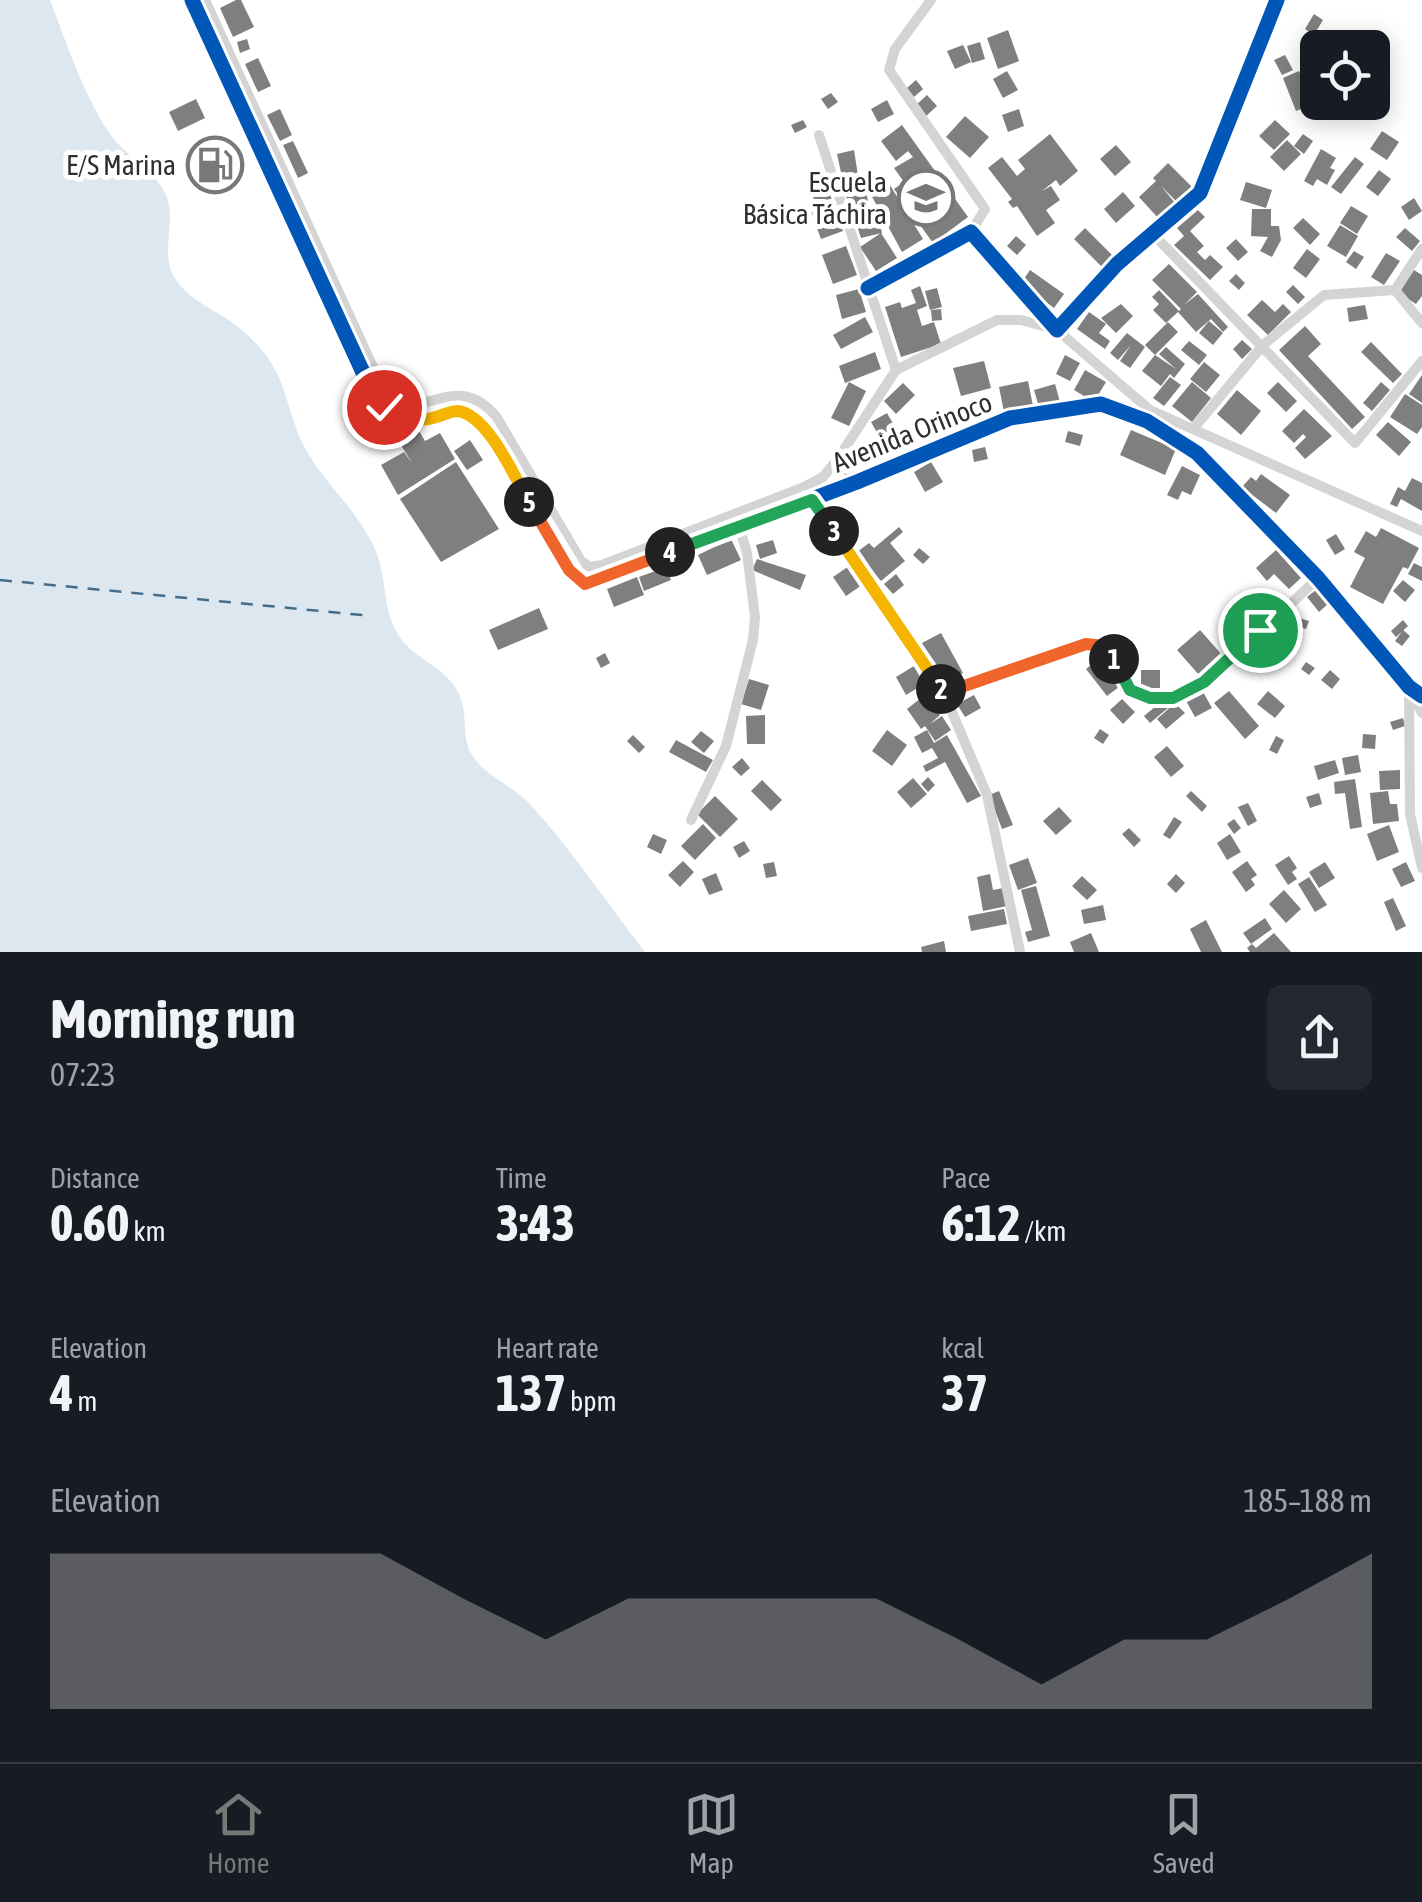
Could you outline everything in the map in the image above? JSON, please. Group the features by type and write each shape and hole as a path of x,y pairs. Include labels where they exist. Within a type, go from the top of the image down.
{"street":[{"name":"Avenida Orinoco","path":"192,0 372,392 384,407 400,417 430,420 456,411 471,416 485,428 569,570 585,584 812,500 1010,418 1101,404 1147,421 1197,453 1318,578 1409,687 1422,696"},
{"name":"Avenida Orinoco","path":"205,0 384,391 404,404 460,394 484,404 496,416 580,561 590,567 802,488 823,476 896,370"},
{"path":"868,288 971,232 986,209 889,70 894,49 931,0"},
{"path":"1058,330 1118,264 1200,194 1277,0"},
{"path":"819,135 896,370 997,320 1021,320 1058,330"},
{"path":"971,232 1058,330 1150,410 1422,532"},
{"path":"1152,233 1355,443 1422,361"},
{"path":"1394,290 1422,249"},
{"path":"1194,428 1262,345 1324,296 1394,290"},
{"path":"1394,290 1422,323"},
{"name":"Avenida Orinoco","path":"837,460 858,482"},
{"path":"812,500 944,693 987,795 1020,952"},
{"path":"691,820 726,746 753,640 755,618 748,554 738,526"},
{"path":"944,693 1086,644 1104,646 1120,666 1130,690 1150,698 1173,698 1204,682 1318,578"},
{"path":"1409,687 1422,713"},
{"path":"1409,687 1410,814 1422,868"}],"shaded area":[{"path":"0,0 50,0 99,116 114,139 164,191 170,211 168,253 172,273 185,291 245,333 274,368 305,448 374,547 397,633 409,648 447,677 459,694 472,755 544,821 645,952 0,952"}],"building":[{"path":"241,0 254,27 233,37 220,8"},
{"path":"1314,14 1323,20 1317,30 1305,29"},
{"path":"1008,30 1019,61 998,69 987,38"},
{"path":"247,39 250,49 240,53 237,42"},
{"path":"980,42 985,59 972,63 967,46"},
{"path":"963,45 971,62 955,69 947,51"},
{"path":"1285,55 1293,70 1282,75 1274,60"},
{"path":"258,58 271,86 258,92 245,64"},
{"path":"1007,71 1018,90 1003,98 993,79"},
{"path":"1299,71 1300,109 1296,111 1283,78"},
{"path":"916,80 923,89 914,97 907,88"},
{"path":"831,93 838,102 828,109 821,99"},
{"path":"927,95 937,106 925,117 915,106"},
{"path":"196,99 205,118 178,131 169,112"},
{"path":"887,100 894,114 878,122 871,109"},
{"path":"280,109 292,135 280,141 267,115"},
{"path":"1019,109 1024,126 1008,132 1002,115"},
{"path":"965,116 989,137 970,158 946,137"},
{"path":"803,120 807,127 795,133 791,125"},
{"path":"1275,120 1290,134 1274,150 1259,136"},
{"path":"902,125 968,217 933,243 894,189 904,182 894,168 913,157 908,151 896,161 881,141"},
{"path":"1382,131 1399,142 1387,160 1370,149"},
{"path":"1050,134 1078,171 1060,186 1056,180 1042,191 1051,186 1060,200 1046,210 1055,223 1037,236 1017,206 1013,208 1008,202 1012,199 988,168 1002,157 1017,176 1025,169 1018,160"},
{"path":"1303,134 1313,141 1304,154 1294,146"},
{"path":"1287,140 1301,154 1284,171 1270,157"},
{"path":"293,141 308,173 298,178 283,145"},
{"path":"1116,145 1131,162 1115,176 1100,159"},
{"path":"1321,149 1336,158 1330,168 1335,170 1327,185 1317,179 1313,186 1304,181"},
{"path":"854,150 860,188 865,187 871,215 851,219 837,154"},
{"path":"1355,157 1364,164 1341,194 1331,187"},
{"path":"1168,163 1195,190 1180,205 1161,186 1176,204 1159,219 1139,197"},
{"path":"1379,170 1391,179 1378,196 1366,187"},
{"path":"823,177 832,200 817,206 807,183"},
{"path":"888,182 923,239 902,252 870,193"},
{"path":"1246,182 1272,190 1266,208 1240,200"},
{"path":"1123,192 1135,206 1116,223 1104,209"},
{"path":"1414,198 1422,211 1409,220 1401,207"},
{"path":"833,204 843,231 821,239 811,212"},
{"path":"1351,206 1368,216 1357,234 1340,223"},
{"path":"1252,209 1271,209 1271,226 1279,226 1281,240 1272,257 1260,251 1268,237 1251,236"},
{"path":"1198,210 1205,217 1190,231 1204,246 1197,252 1205,260 1210,255 1223,267 1210,280 1174,245 1184,236 1177,228"},
{"path":"1303,218 1320,234 1310,245 1293,228"},
{"path":"879,220 882,233 861,238 857,226"},
{"path":"1340,225 1358,236 1346,257 1327,246"},
{"path":"1085,228 1116,259 1105,270 1074,239"},
{"path":"1405,228 1420,241 1412,251 1396,237"},
{"path":"881,233 897,258 876,271 860,247"},
{"path":"1016,236 1026,245 1017,255 1007,246"},
{"path":"1236,239 1248,252 1238,261 1226,248"},
{"path":"846,246 857,275 833,284 822,255"},
{"path":"1307,249 1320,259 1306,278 1293,268"},
{"path":"1354,251 1364,257 1356,269 1346,262"},
{"path":"1386,253 1400,261 1384,285 1371,277"},
{"path":"1169,264 1197,292 1184,305 1198,294 1228,327 1223,332 1211,319 1196,332 1178,312 1166,323 1153,310 1159,304 1152,297 1159,290 1181,309 1152,280"},
{"path":"1030,270 1064,294 1054,308 1021,283"},
{"path":"1414,270 1422,275 1422,296 1416,304 1399,293"},
{"path":"1236,274 1245,283 1239,290 1229,281"},
{"path":"1293,285 1305,297 1298,304 1286,292"},
{"path":"920,286 927,306 917,310 922,326 934,322 941,344 901,357 885,307 900,302 902,308 916,303 911,290"},
{"path":"937,288 942,307 930,310 925,291"},
{"path":"859,289 866,312 842,319 836,295"},
{"path":"1262,300 1275,312 1283,304 1291,312 1268,335 1247,315"},
{"path":"1121,304 1133,316 1116,333 1101,318"},
{"path":"1365,305 1368,319 1349,322 1347,308"},
{"path":"941,309 942,320 932,321 931,310"},
{"path":"1089,312 1106,324 1099,333 1110,341 1105,349 1077,329"},
{"path":"865,317 873,332 841,349 833,335"},
{"path":"1209,321 1223,333 1213,345 1199,333"},
{"path":"1168,322 1178,332 1155,355 1145,345"},
{"path":"1305,326 1321,344 1308,356 1365,417 1352,429 1279,350"},
{"path":"1127,333 1145,347 1130,368 1120,361 1131,345 1118,360 1110,353"},
{"path":"1242,340 1252,349 1242,359 1233,349"},
{"path":"1189,341 1207,355 1199,365 1181,350"},
{"path":"1371,342 1402,374 1393,383 1361,352"},
{"path":"1166,347 1185,364 1161,386 1142,371 1155,355 1176,369 1159,354"},
{"path":"875,352 881,369 845,383 839,366"},
{"path":"1065,355 1080,363 1070,381 1056,374"},
{"path":"984,361 991,388 961,396 953,368"},
{"path":"1204,362 1220,375 1206,392 1190,379"},
{"path":"1085,370 1106,382 1094,402 1074,390"},
{"path":"1422,375 1422,403 1409,394"},
{"path":"1170,377 1181,385 1164,406 1153,398"},
{"path":"1028,381 1033,406 1004,412 999,387"},
{"path":"849,382 866,391 849,426 831,418"},
{"path":"1192,382 1211,398 1192,422 1172,406"},
{"path":"1278,382 1297,401 1286,412 1267,393"},
{"path":"1381,382 1390,390 1372,411 1363,403"},
{"path":"903,383 915,395 896,414 884,401"},
{"path":"1055,384 1060,402 1039,407 1034,390"},
{"path":"1237,390 1261,411 1241,435 1217,414"},
{"path":"1405,394 1422,405 1422,427 1417,434 1390,417"},
{"path":"1304,409 1332,436 1305,459 1295,448 1306,437 1303,434 1294,443 1282,431"},
{"path":"887,413 904,443 888,452 871,422"},
{"path":"1388,422 1411,442 1399,456 1376,435"},
{"path":"1131,430 1176,449 1165,475 1120,455"},
{"path":"419,431 425,441 440,433 455,459 398,495 381,465 404,452 412,463 399,442"},
{"path":"1068,431 1083,435 1080,446 1065,442"},
{"path":"470,440 483,460 467,470 454,451"},
{"path":"985,447 988,459 974,462 972,450"},
{"path":"456,462 499,529 441,562 400,499"},
{"path":"931,462 943,482 925,492 914,472"},
{"path":"1182,466 1200,475 1191,495 1182,491 1178,500 1167,495"},
{"path":"1261,474 1290,495 1276,513 1242,487 1251,477 1256,481"},
{"path":"1412,478 1422,483 1422,511 1401,499 1397,507 1390,504 1398,487 1405,491"},
{"path":"899,527 903,532 890,543 905,561 881,581 857,552 869,543 874,548"},
{"path":"1381,528 1419,548 1408,569 1403,567 1383,604 1350,587 1365,558 1354,552 1366,531 1376,537"},
{"path":"1336,534 1345,549 1335,555 1326,540"},
{"path":"731,539 741,560 707,575 698,555"},
{"path":"773,540 777,553 760,559 756,545"},
{"path":"919,548 930,557 923,564 913,555"},
{"path":"1276,550 1301,578 1289,589 1274,574 1267,581 1256,568"},
{"path":"757,559 806,575 800,590 752,570"},
{"path":"1414,563 1422,567 1422,581 1408,574"},
{"path":"849,566 862,585 846,596 833,577"},
{"path":"666,567 671,580 644,591 639,577"},
{"path":"896,574 904,585 893,594 884,584"},
{"path":"637,577 644,595 614,607 607,589"},
{"path":"1403,580 1415,590 1405,602 1393,591"},
{"path":"1317,589 1329,603 1319,612 1307,597"},
{"path":"539,608 548,629 498,650 489,630"},
{"path":"1286,614 1309,621 1306,629 1299,627 1294,641 1279,636"},
{"path":"1403,620 1408,626 1396,637 1391,631"},
{"path":"1200,630 1223,656 1200,676 1177,650"},
{"path":"1403,630 1410,636 1402,646 1395,641"},
{"path":"941,633 963,673 942,685 920,644"},
{"path":"605,653 610,663 601,668 596,658"},
{"path":"1097,660 1119,687 1107,696 1086,669"},
{"path":"1306,662 1315,668 1309,675 1301,669"},
{"path":"914,666 924,684 906,695 896,677"},
{"path":"1141,670 1160,670 1160,692 1141,692"},
{"path":"1330,670 1340,679 1332,689 1321,680"},
{"path":"749,679 769,685 761,710 741,704"},
{"path":"1202,690 1212,708 1195,717 1185,699"},
{"path":"1229,691 1259,726 1245,739 1214,703"},
{"path":"1268,691 1285,706 1275,718 1257,704"},
{"path":"925,695 940,715 930,724 942,716 951,730 935,741 907,709"},
{"path":"974,695 981,708 965,717 957,704"},
{"path":"1122,699 1135,712 1123,724 1110,710"},
{"path":"1162,701 1168,708 1150,723 1144,716"},
{"path":"1175,703 1185,713 1166,729 1157,719"},
{"path":"765,715 765,744 747,744 746,716"},
{"path":"1403,718 1405,726 1393,730 1390,722"},
{"path":"1100,729 1109,735 1103,744 1094,738"},
{"path":"887,730 907,745 892,766 872,751"},
{"path":"927,730 934,743 947,735 981,796 967,803 945,762 926,772 923,766 938,758 932,748 922,753 914,737"},
{"path":"701,731 714,741 704,753 691,742"},
{"path":"1363,734 1376,735 1375,749 1362,748"},
{"path":"633,735 645,747 639,753 627,741"},
{"path":"1276,736 1284,740 1277,754 1269,750"},
{"path":"676,740 713,760 706,772 669,752"},
{"path":"1167,746 1184,766 1171,777 1154,757"},
{"path":"1358,755 1361,772 1345,775 1342,758"},
{"path":"742,758 750,768 741,776 732,767"},
{"path":"1335,760 1339,773 1318,780 1314,766"},
{"path":"1400,770 1400,789 1380,790 1379,771"},
{"path":"928,777 935,785 928,792 921,784"},
{"path":"913,778 927,794 911,808 897,792"},
{"path":"1355,779 1362,827 1350,829 1345,793 1335,794 1334,782"},
{"path":"762,780 782,800 771,811 751,791"},
{"path":"999,791 1013,825 1002,829 989,795"},
{"path":"1191,791 1207,806 1202,812 1186,796"},
{"path":"1388,791 1390,804 1397,804 1399,821 1373,824 1370,793"},
{"path":"1319,793 1322,804 1310,808 1306,797"},
{"path":"715,796 738,819 720,837 697,814"},
{"path":"1248,803 1257,821 1248,826 1238,807"},
{"path":"1059,807 1072,821 1056,835 1043,821"},
{"path":"1174,817 1182,822 1170,839 1163,835"},
{"path":"1234,819 1241,828 1234,834 1227,824"},
{"path":"703,824 716,838 695,860 681,846"},
{"path":"1389,825 1399,852 1377,861 1367,834"},
{"path":"1129,828 1141,840 1134,847 1122,834"},
{"path":"653,834 667,840 661,854 647,847"},
{"path":"1230,834 1241,852 1227,860 1217,843"},
{"path":"744,841 750,851 739,858 733,847"},
{"path":"1289,856 1297,868 1292,872 1297,879 1288,885 1275,865"},
{"path":"1028,858 1037,883 1018,890 1009,865"},
{"path":"683,861 694,872 680,887 668,875"},
{"path":"1247,861 1257,875 1251,879 1255,885 1246,892 1232,872"},
{"path":"774,862 777,876 766,878 763,864"},
{"path":"1325,862 1335,878 1319,888 1309,872"},
{"path":"1406,862 1415,881 1401,887 1392,869"},
{"path":"716,873 723,890 709,895 702,879"},
{"path":"990,874 993,890 1003,888 1007,906 983,911 977,877"},
{"path":"1176,874 1185,883 1176,893 1167,884"},
{"path":"1082,876 1097,890 1087,900 1072,886"},
{"path":"1309,877 1327,905 1315,912 1298,884"},
{"path":"1036,886 1050,936 1028,942 1025,932 1032,930 1021,890"},
{"path":"1284,890 1301,909 1286,923 1269,904"},
{"path":"1393,898 1406,926 1396,931 1384,902"},
{"path":"1103,905 1106,920 1084,924 1081,910"},
{"path":"1004,909 1007,924 971,931 968,916"},
{"path":"1265,918 1272,929 1251,944 1243,933"},
{"path":"1206,920 1222,952 1201,952 1190,929"},
{"path":"1091,933 1099,952 1074,952 1070,942"},
{"path":"1274,933 1291,952 1250,952 1247,948 1252,944 1256,948"},
{"path":"944,941 946,952 922,952 921,947"}],"ferry route":[{"path":"0,580 372,616"}],"cycle path":[{"path":"192,0 372,392 391,411 407,418 424,420 458,411 485,428 577,579 585,584 857,482 1010,418 1101,404 1147,421 1197,453 1318,578 1409,687 1422,696"},
{"path":"868,288 971,232 1057,330 1117,264 1200,193 1277,0"}],"place":[{"name":"E/S Marina","path":"215,165"},
{"name":"Escuela Básica Táchira","path":"926,198"}],"route":[{"path":"384,407 400,417 416,420 430,420 456,411 471,416 485,428 569,570 585,584 812,500 944,693 1086,644 1104,646 1120,666 1130,690 1150,698 1173,698 1204,682 1260,630"}]}
